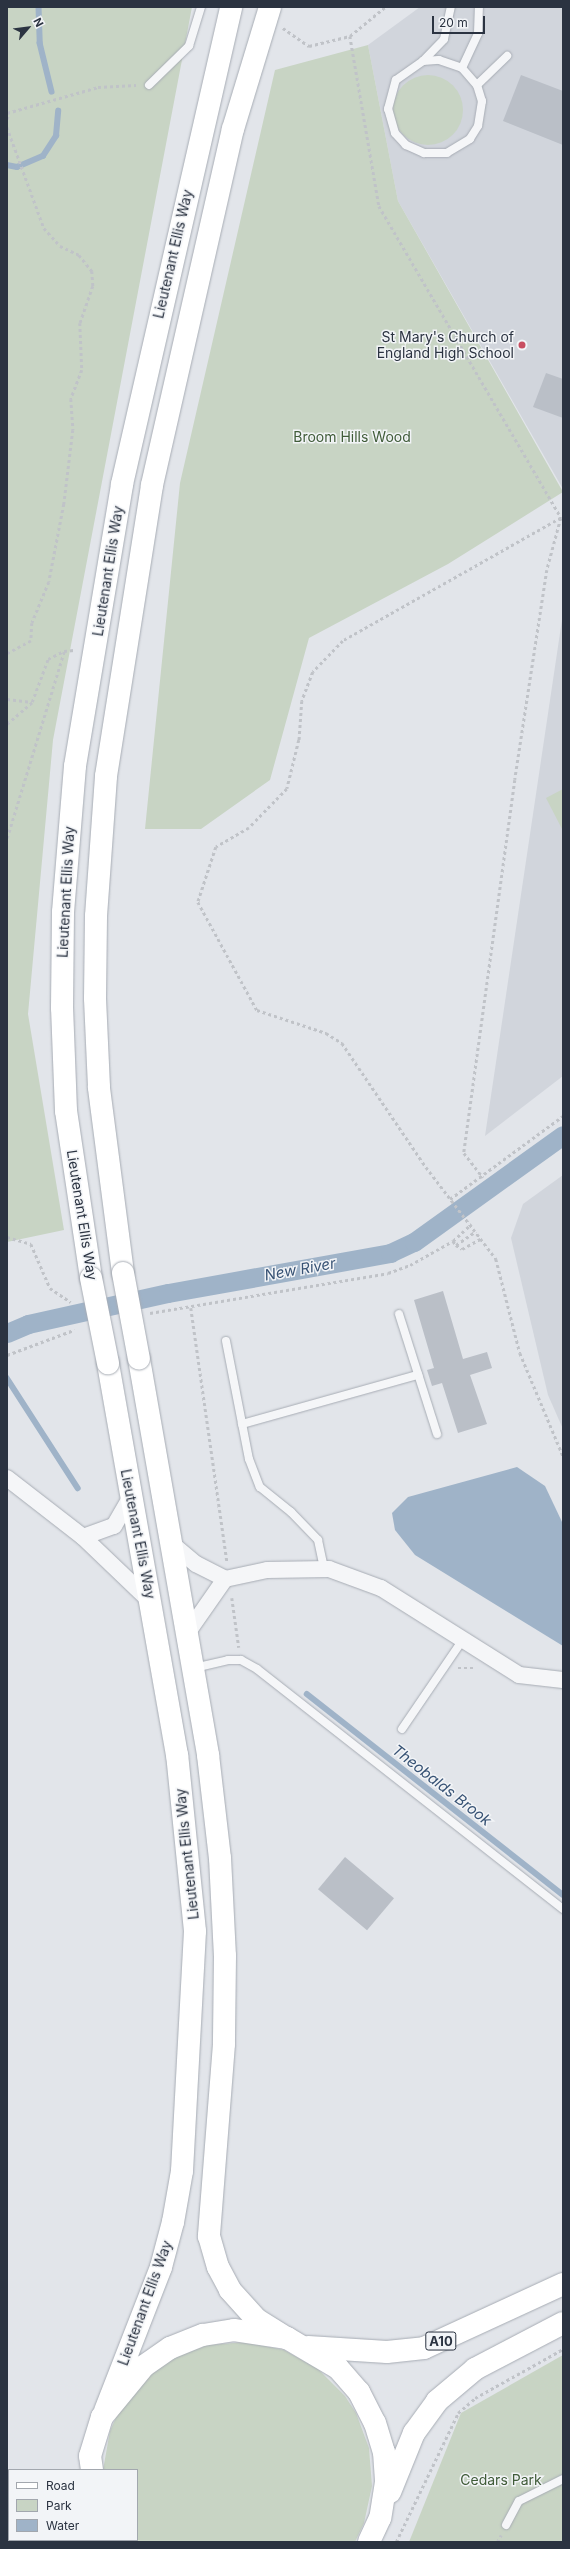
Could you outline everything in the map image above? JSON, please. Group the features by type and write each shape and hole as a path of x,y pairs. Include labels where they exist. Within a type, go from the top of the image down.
{"main road":[{"name":"Lieutenant Ellis Way","path":"88,2465 102,2417 161,2266 182,2171 195,1931 177,1756 152,1603 91,1278 66,1111 62,1008 68,846 75,766 122,484 231,7"},
{"name":"Lieutenant Ellis Way","path":"274,14 233,129 152,485 106,776 96,916 95,998 99,1087 123,1273 194,1668 220,1858 225,1956 224,2044 209,2236 218,2267 230,2290 256,2318 287,2338"},
{"name":"A10","path":"308,2348 387,2352 424,2348 563,2284"},
{"path":"369,2542 414,2433 437,2401 475,2369 563,2323"},
{"path":"102,2417 144,2366 170,2348 203,2335 234,2330 287,2338 308,2348 338,2368 359,2392 376,2423 384,2452 386,2482 380,2518"}],"street":[{"path":"7,1478 83,1537 152,1603"},
{"path":"83,1537 114,1526 131,1496"},
{"path":"172,1544 196,1564 227,1578 266,1570 324,1569 381,1588 462,1641 519,1675 563,1680"},
{"path":"188,1632 227,1578"}],"lane":[{"path":"149,85 189,46 201,7"},
{"path":"423,61 440,60 462,68 477,85 482,110 470,139 447,153 424,153 406,145 395,133 388,109 396,80 408,68 423,61 444,39 451,7"},
{"path":"462,68 478,33 479,7"},
{"path":"477,85 507,56"},
{"path":"399,1314 437,1434"},
{"path":"226,1341 242,1424 260,1487 291,1512 318,1540 324,1569"},
{"path":"242,1424 418,1374"},
{"path":"402,1729 462,1641"},
{"path":"194,1668 241,1660 468,1831 563,1909"},
{"path":"506,2525 519,2501 563,2479"}],"path":[{"path":"274,14 292,37 309,46 350,36 385,7"},
{"path":"350,36 379,206 561,518 547,570 515,780 464,1153 483,1177"},
{"path":"7,119 8,113 98,87 149,85"},
{"path":"7,127 23,177 44,228 60,246 79,255 92,271 93,286 80,323 82,370 71,399 73,430 64,504 49,582 32,623 31,640 7,654"},
{"path":"561,518 343,641 314,672 302,701 299,740 287,788 249,828 216,847 198,902 258,1010 326,1033 342,1043 450,1199 482,1238 502,1273 520,1354 563,1456"},
{"path":"7,724 32,702 48,659 64,651 94,650"},
{"path":"7,838 64,651"},
{"path":"7,699 32,702"},
{"path":"450,1199 483,1177 563,1116"},
{"path":"144,1314 191,1308 388,1272 410,1265 453,1240 471,1224"},
{"path":"456,1245 476,1231"},
{"path":"7,1237 31,1244 50,1288 71,1302"},
{"path":"453,1240 456,1245 462,1249 482,1238"},
{"path":"191,1308 227,1578 241,1660"},
{"path":"7,1355 74,1330"},
{"path":"396,2542 458,2413 475,2398 563,2349"}],"shaded area":[{"name":"St Mary's Church of England High School","path":"420,7 563,7 563,489 398,201 368,45"},
{"path":"563,613 563,1076 485,1136"},
{"path":"563,1175 563,1429 548,1395 511,1238 523,1204"}],"green space":[{"path":"7,7 192,7 53,740 28,1014 64,1230 7,1242"},
{"name":"Broom Hills Wood","path":"368,45 398,201 563,492 448,564 309,638 270,780 201,829 145,829 180,483 275,70"},
{"path":"421,75 435,75 448,81 457,90 461,96 463,110 461,124 453,135 442,143 435,145 421,145 414,143 403,135 395,124 393,117 393,103 395,96 403,85 414,77"},
{"path":"563,789 563,831 546,798"},
{"path":"246,2342 284,2350 318,2369 345,2396 356,2413 369,2448 372,2486 364,2523 355,2542 120,2542 138,2541 138,2469 103,2469 110,2431 118,2413 141,2382 171,2359 208,2345"},
{"name":"Cedars Park","path":"563,2355 563,2542 409,2542 461,2413"}],"water":[{"path":"517,1467 545,1486 563,1524 563,1646 415,1555 395,1530 392,1513 408,1497"}],"building":[{"path":"521,75 563,91 563,145 503,121"},
{"path":"546,373 563,379 563,418 533,407"},
{"path":"443,1291 463,1359 487,1352 492,1368 470,1375 487,1424 458,1433 442,1383 432,1386 427,1370 434,1368 414,1300"},
{"path":"345,1857 394,1898 367,1930 318,1889"}],"waterway":[{"name":"Theobalds Brook","path":"39,7 40,43 52,92"},
{"name":"Theobalds Brook","path":"7,165 17,167 43,156 56,136 58,111"},
{"name":"New River","path":"7,1333 28,1324 168,1293 390,1253 414,1242 563,1135"},
{"name":"Theobalds Brook","path":"7,1378 78,1488"},
{"name":"Theobalds Brook","path":"307,1694 563,1895"}],"place":[{"name":"St Mary's Church of England High School","path":"522,345"}]}
